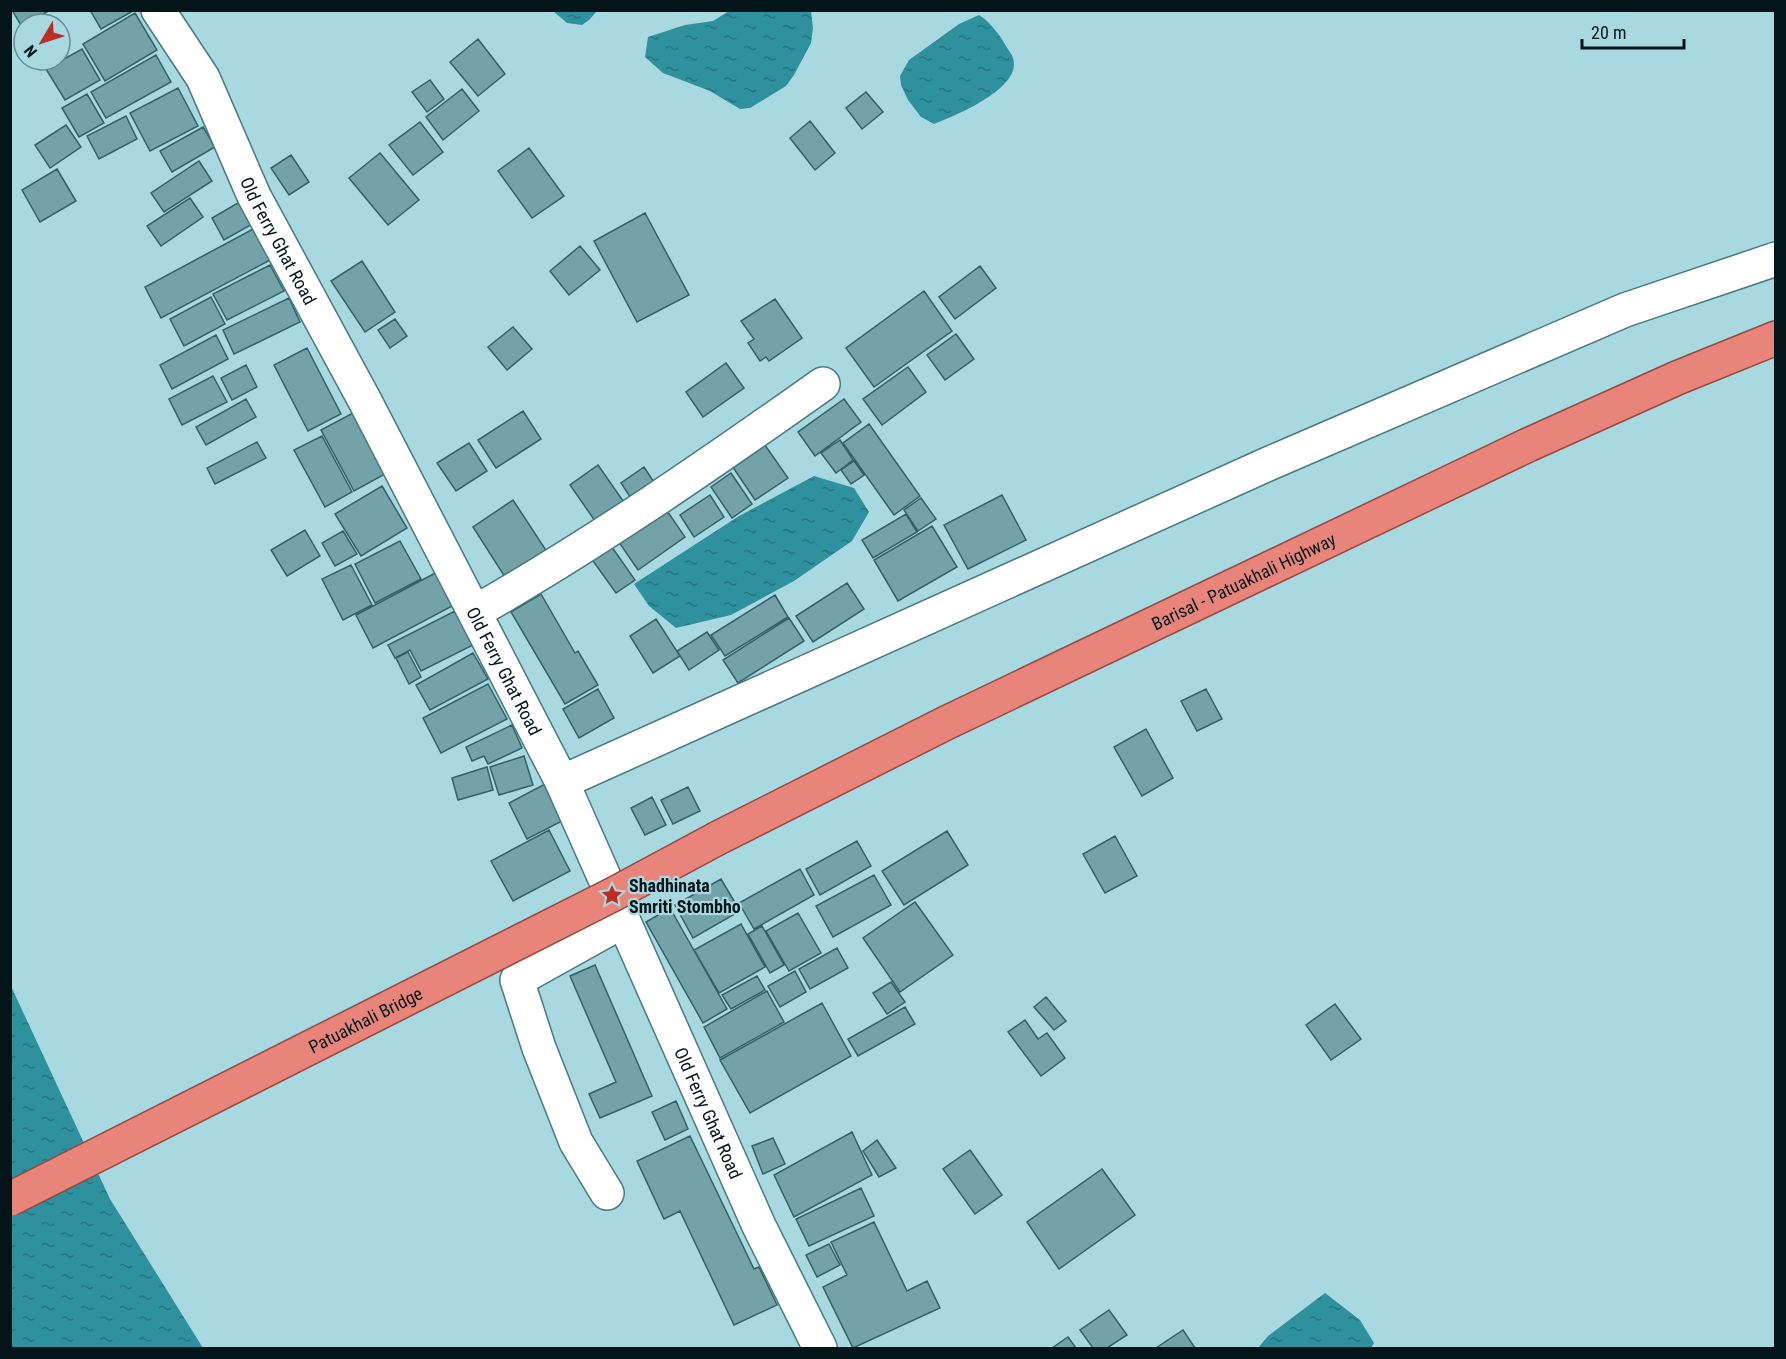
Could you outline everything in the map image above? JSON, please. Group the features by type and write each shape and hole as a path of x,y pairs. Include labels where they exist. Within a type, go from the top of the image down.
{"highway":[{"name":"Barisal - Patuakhali Highway","path":"718,838 946,723 1528,445 1677,378 1776,338"},
{"name":"Patuakhali Bridge","path":"10,1199 612,895 718,838"}],"street":[{"name":"Old Ferry Ghat Road","path":"158,10 203,78 254,196 366,401 562,782 759,1227 820,1348"},
{"path":"562,782 1268,464 1614,314 1776,259"},
{"path":"475,612 613,528 710,464 823,384"},
{"path":"607,1193 576,1142 539,1048 517,980 623,921"}],"water":[{"path":"553,11 597,11 582,25 567,23"},
{"path":"729,11 811,11 813,28 811,43 794,75 786,86 750,108 740,109 710,91 663,73 645,57 648,37 685,25 713,21"},
{"path":"979,15 991,25 1012,56 1013,69 1008,80 998,90 971,108 934,124 921,117 908,100 901,85 900,76 909,60 959,24"},
{"path":"814,476 854,488 869,512 852,541 794,581 731,615 676,628 649,606 634,584 739,516"},
{"path":"10,984 110,1199 203,1348 11,1348"},
{"path":"1325,1293 1360,1320 1374,1343 1371,1348 1258,1348 1268,1336"}],"building":[{"path":"12,10 50,10 47,12 13,12"},
{"path":"90,10 133,10 133,11 101,29"},
{"path":"135,13 157,50 105,81 83,44"},
{"path":"478,39 505,74 478,96 450,62"},
{"path":"82,49 100,80 65,100 48,72 72,72 72,55"},
{"path":"156,55 171,82 106,118 91,92"},
{"path":"430,80 444,99 427,112 412,92"},
{"path":"178,88 198,126 150,151 130,113"},
{"path":"462,89 479,111 443,140 426,117"},
{"path":"866,92 883,112 862,129 846,108"},
{"path":"87,94 104,123 79,137 62,108"},
{"path":"126,116 137,139 99,159 87,136"},
{"path":"810,121 835,153 815,170 790,138"},
{"path":"420,122 443,152 413,175 389,145"},
{"path":"66,125 81,147 50,168 35,145"},
{"path":"203,127 215,147 172,172 160,151"},
{"path":"529,148 564,196 532,218 498,171"},
{"path":"380,153 419,200 388,225 349,178"},
{"path":"291,155 309,182 289,195 271,168"},
{"path":"199,161 212,181 164,212 151,193"},
{"path":"57,169 76,201 40,222 22,190"},
{"path":"190,198 203,217 161,246 147,226"},
{"path":"243,200 256,222 224,240 212,218"},
{"path":"645,213 689,295 637,322 594,241"},
{"path":"255,228 272,259 161,318 145,287"},
{"path":"580,246 600,270 569,295 550,271"},
{"path":"362,261 395,312 365,332 331,281"},
{"path":"270,265 284,291 227,320 213,294"},
{"path":"980,266 996,288 955,319 939,297"},
{"path":"924,291 952,331 874,387 846,348"},
{"path":"211,297 225,324 184,346 170,319"},
{"path":"289,298 300,322 234,354 223,330"},
{"path":"775,299 802,338 769,361 766,357 760,361 748,343 754,339 741,321"},
{"path":"395,319 407,336 390,348 378,330"},
{"path":"513,327 532,349 507,370 488,347"},
{"path":"956,334 974,359 945,380 927,355"},
{"path":"216,335 228,359 172,389 160,365"},
{"path":"307,348 341,414 308,431 274,365"},
{"path":"726,363 744,388 703,417 686,392"},
{"path":"246,365 257,387 232,400 221,378"},
{"path":"908,367 926,392 882,425 863,399"},
{"path":"213,376 227,402 182,425 169,399"},
{"path":"246,399 256,417 206,445 196,427"},
{"path":"844,399 861,422 815,456 798,432"},
{"path":"523,411 541,439 496,468 478,440"},
{"path":"353,413 385,474 354,491 321,430"},
{"path":"869,424 920,496 894,515 843,443"},
{"path":"322,436 352,492 325,507 294,450"},
{"path":"760,438 788,478 755,500 728,460"},
{"path":"840,440 853,460 836,473 821,453"},
{"path":"257,442 266,458 215,484 207,468"},
{"path":"469,443 487,471 456,491 437,463"},
{"path":"854,461 864,475 851,484 841,470"},
{"path":"598,465 628,508 600,528 570,485"},
{"path":"644,467 661,493 638,509 621,483"},
{"path":"731,473 752,504 732,518 711,487"},
{"path":"382,486 407,528 361,556 335,514"},
{"path":"710,495 724,517 694,537 680,515"},
{"path":"1002,495 1026,540 968,569 944,525"},
{"path":"921,498 936,519 918,531 904,510"},
{"path":"513,500 553,561 512,588 473,527"},
{"path":"661,502 685,537 638,570 614,535"},
{"path":"906,514 917,532 873,558 862,540"},
{"path":"932,526 957,567 898,601 874,560"},
{"path":"305,530 320,556 287,576 271,550"},
{"path":"343,531 357,554 335,566 322,543"},
{"path":"607,540 635,580 616,593 588,554"},
{"path":"400,541 421,579 375,603 355,564"},
{"path":"351,565 372,605 343,620 322,579"},
{"path":"439,571 456,604 373,648 356,615"},
{"path":"847,583 864,609 813,642 796,616"},
{"path":"541,594 575,653 578,651 598,685 565,704 511,612"},
{"path":"775,595 788,617 725,656 711,635"},
{"path":"455,611 473,645 421,671 410,650 395,658 388,645"},
{"path":"789,618 804,641 738,683 723,660"},
{"path":"656,619 680,656 653,673 630,636"},
{"path":"707,632 719,650 689,670 677,651"},
{"path":"408,652 421,677 409,684 396,658"},
{"path":"473,653 488,679 430,710 416,685"},
{"path":"488,684 507,719 441,753 423,718"},
{"path":"598,689 614,718 579,738 563,709"},
{"path":"1206,689 1222,719 1197,731 1181,701"},
{"path":"512,725 522,748 488,764 484,756 472,761 466,747"},
{"path":"1146,729 1173,778 1142,796 1114,747"},
{"path":"524,756 533,785 499,795 490,767"},
{"path":"487,767 493,790 458,800 452,778"},
{"path":"545,784 564,820 527,839 509,803"},
{"path":"688,787 700,811 673,824 661,800"},
{"path":"652,797 666,825 645,835 631,808"},
{"path":"549,830 570,871 513,901 491,861"},
{"path":"947,831 968,865 904,905 882,871"},
{"path":"1115,836 1137,876 1105,893 1083,854"},
{"path":"857,841 871,866 820,895 806,869"},
{"path":"800,869 814,895 754,929 739,903"},
{"path":"874,875 891,905 833,937 816,906"},
{"path":"721,879 740,911 693,938 675,905"},
{"path":"915,902 953,955 900,992 863,938"},
{"path":"670,908 727,1009 703,1023 646,922"},
{"path":"798,913 821,953 789,971 766,931"},
{"path":"741,924 765,967 719,993 694,950"},
{"path":"762,926 784,965 770,973 748,934"},
{"path":"837,948 848,968 810,989 799,969"},
{"path":"595,965 652,1096 600,1118 589,1094 616,1082 570,976"},
{"path":"795,971 806,992 780,1007 768,986"},
{"path":"757,976 765,990 731,1009 722,995"},
{"path":"891,982 905,1002 887,1014 873,993"},
{"path":"767,991 784,1022 720,1058 704,1027"},
{"path":"1046,997 1066,1021 1054,1030 1034,1007"},
{"path":"822,1003 851,1056 750,1113 720,1060"},
{"path":"1335,1004 1361,1039 1331,1060 1306,1025"},
{"path":"905,1007 915,1024 858,1056 848,1039"},
{"path":"1025,1020 1038,1039 1047,1033 1065,1058 1041,1076 1008,1032"},
{"path":"676,1101 688,1129 665,1140 652,1112"},
{"path":"852,1132 872,1175 794,1217 774,1175"},
{"path":"690,1136 754,1269 759,1267 777,1305 734,1325 680,1211 664,1219 637,1161"},
{"path":"773,1138 785,1164 763,1174 752,1146"},
{"path":"877,1140 896,1168 879,1177 863,1151"},
{"path":"970,1150 1002,1195 975,1214 943,1169"},
{"path":"1102,1169 1135,1215 1059,1269 1027,1222"},
{"path":"861,1188 874,1216 809,1246 796,1219"},
{"path":"874,1222 907,1291 927,1281 940,1308 853,1348 823,1287 847,1275 831,1242"},
{"path":"829,1244 840,1265 817,1277 806,1255"},
{"path":"1109,1310 1127,1335 1107,1348 1093,1348 1080,1330"},
{"path":"1183,1330 1195,1348 1156,1348"},
{"path":"1068,1337 1076,1348 1052,1348"}],"place":[{"name":"Shadhinata Smriti Stombho","path":"612,895"}]}
